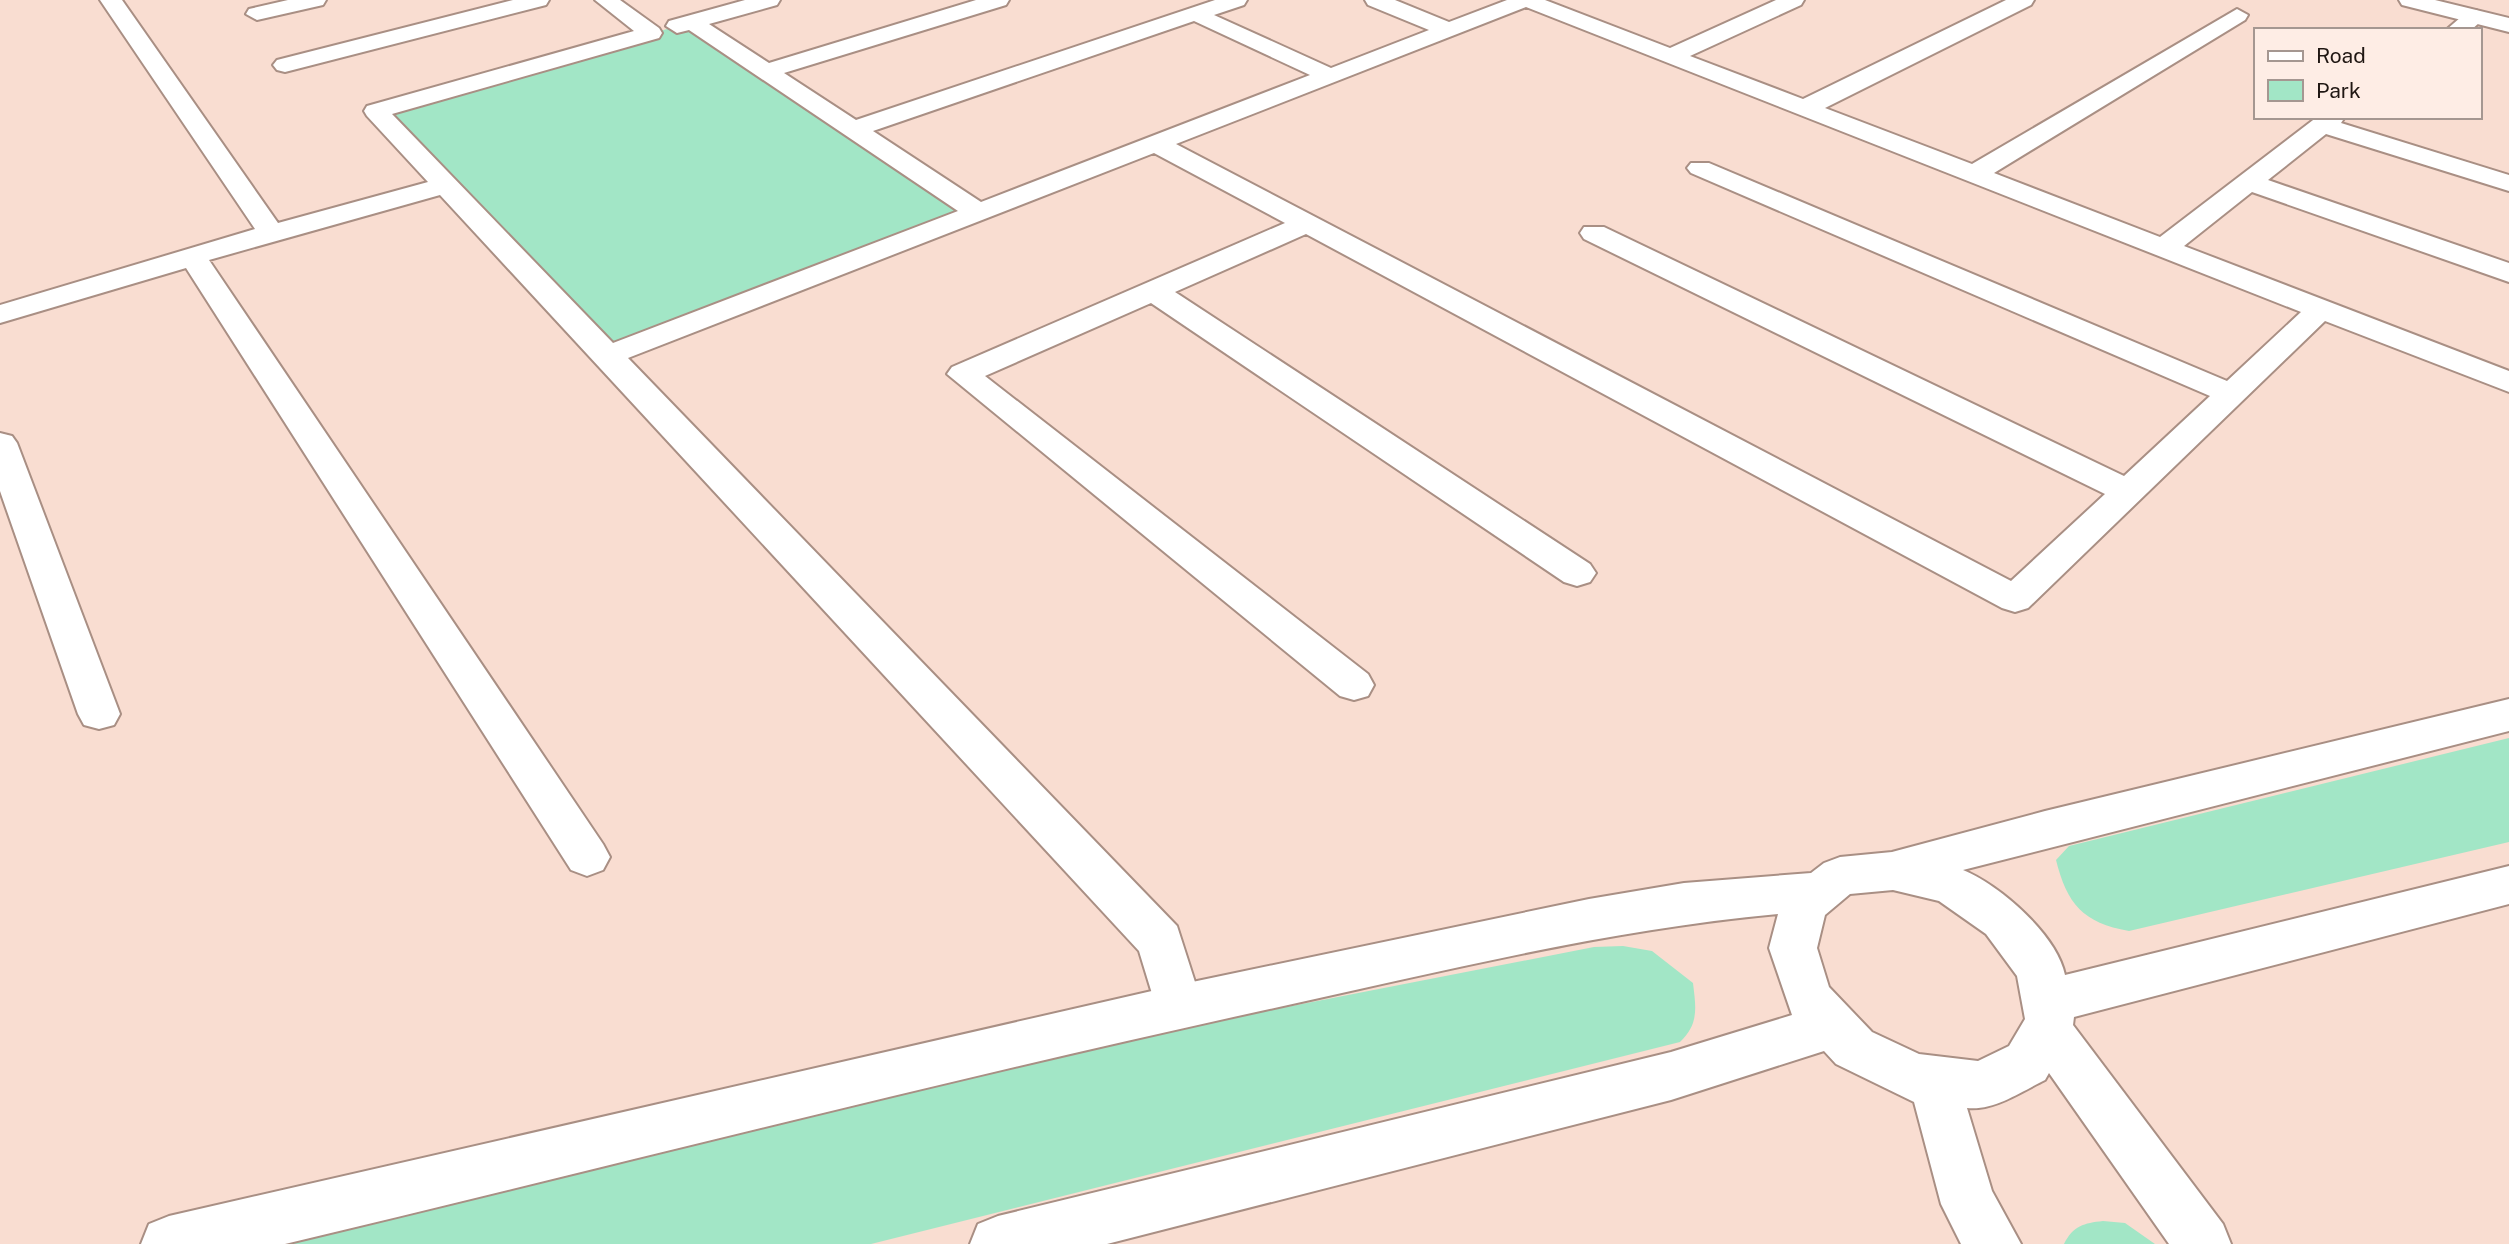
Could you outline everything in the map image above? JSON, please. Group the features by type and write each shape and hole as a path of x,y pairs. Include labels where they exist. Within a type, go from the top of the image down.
{"street":[{"path":"111,0 271,233"},
{"path":"257,14 315,0"},
{"path":"285,65 538,0"},
{"path":"606,0 652,33"},
{"path":"769,0 376,111 1160,942 1178,1007"},
{"path":"766,71 998,0"},
{"path":"854,129 1236,0"},
{"path":"1376,0 1449,30"},
{"path":"609,355 1526,0 2509,382"},
{"path":"1671,56 1793,0"},
{"path":"1805,108 2023,0"},
{"path":"2410,0 2509,24"},
{"path":"1195,14 1330,76"},
{"path":"1974,174 2237,15"},
{"path":"2460,28 2476,16"},
{"path":"692,22 978,212"},
{"path":"2163,248 2327,121 2509,183"},
{"path":"1155,143 2015,599 2321,309"},
{"path":"1700,168 2231,394"},
{"path":"2248,182 2509,273"},
{"path":"0,314 271,233 446,185"},
{"path":"1307,224 963,374 1354,685"},
{"path":"1594,233 2129,492"},
{"path":"193,257 586,857"},
{"path":"1153,291 1577,573"},
{"path":"0,443 99,714"},
{"path":"2046,1015 2027,1063 1980,1085 1915,1078 1854,1048 1809,999 1793,948 1804,904 1840,876 1893,871 2045,829 2509,715"},
{"path":"1893,871 1951,885 2003,920 2040,969 2046,1015 2203,1244"},
{"path":"2046,1015 2509,886"},
{"path":"170,1244 1178,1007 1588,919 1684,903 1822,891"},
{"path":"998,1244 1671,1076 1833,1025"},
{"path":"1934,1081 1968,1203 1993,1244"}],"green space":[{"path":"692,22 978,212 609,355 376,111"},
{"path":"2509,738 2509,842 2129,931 2100,923 2079,909 2060,875 2056,860 2069,846"},
{"path":"1623,946 1652,951 1693,983 1695,1015 1690,1029 1680,1042 871,1244 254,1244 1168,1030 1594,947"},
{"path":"2103,1221 2125,1223 2155,1244 2064,1244 2080,1226"}]}
